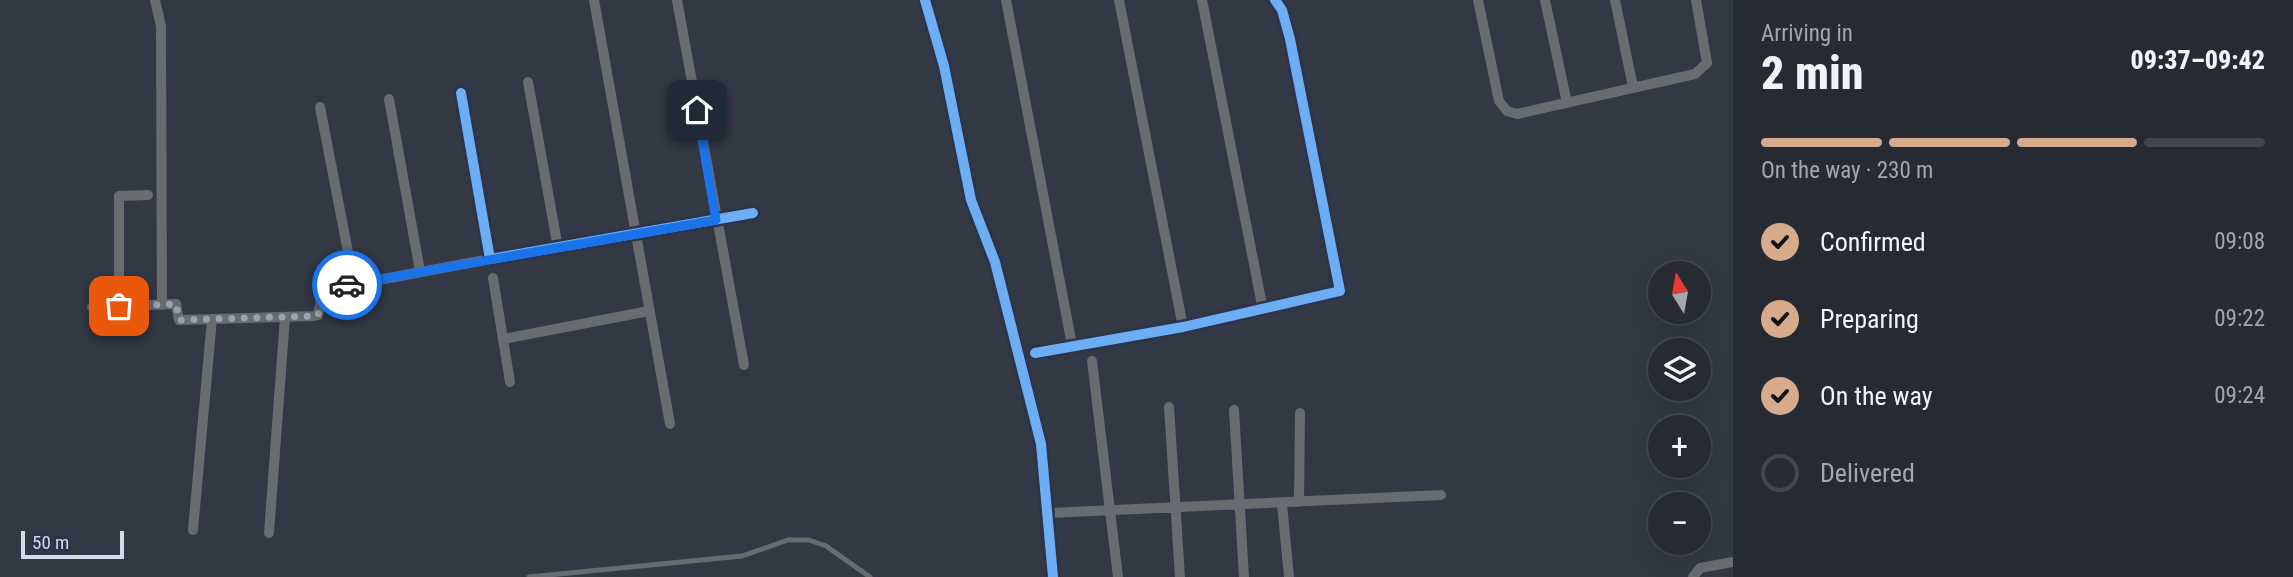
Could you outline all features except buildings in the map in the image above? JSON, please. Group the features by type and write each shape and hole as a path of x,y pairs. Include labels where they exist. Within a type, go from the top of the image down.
{"street":[{"path":"155,0 161,26 162,305"},
{"path":"594,0 670,424"},
{"path":"677,0 744,365"},
{"path":"925,0 944,66 971,200 995,262 1041,444 1053,577"},
{"path":"1006,0 1072,345"},
{"path":"1119,0 1182,327"},
{"path":"1202,0 1264,310"},
{"path":"1035,353 1182,327 1340,291 1290,40 1282,10 1275,0"},
{"path":"1478,0 1499,102 1507,111 1530,113 1695,74 1704,69 1707,63 1696,0"},
{"path":"1545,0 1567,103"},
{"path":"1615,0 1633,87"},
{"path":"528,82 558,248"},
{"path":"461,93 490,259"},
{"path":"389,99 420,271"},
{"path":"320,107 354,283"},
{"path":"119,306 119,196 148,195"},
{"path":"93,307 176,304 179,320 318,315 326,291 354,283 753,213"},
{"path":"493,278 510,382"},
{"path":"503,339 649,311"},
{"path":"269,533 285,317"},
{"path":"193,530 212,319"},
{"path":"1092,361 1118,577"},
{"path":"1169,407 1180,577"},
{"path":"1234,410 1244,577"},
{"path":"1299,502 1300,412"},
{"path":"1049,513 1441,495"},
{"path":"1282,504 1289,577"},
{"path":"1693,577 1700,568 1733,562"}],"lane":[{"path":"529,577 742,556 788,541 809,540 827,545 870,577"}],"cycle path":[{"path":"925,0 944,66 971,200 995,262 1041,444 1053,577"},
{"path":"1035,353 1183,327 1340,291 1290,39 1282,10 1275,0"},
{"path":"461,93 490,259 753,213"}],"way so far":[{"path":"119,306 176,304 180,311 179,320 314,316 318,315 322,295 326,291 347,285"}],"route":[{"path":"347,285 716,220 697,110"}]}
